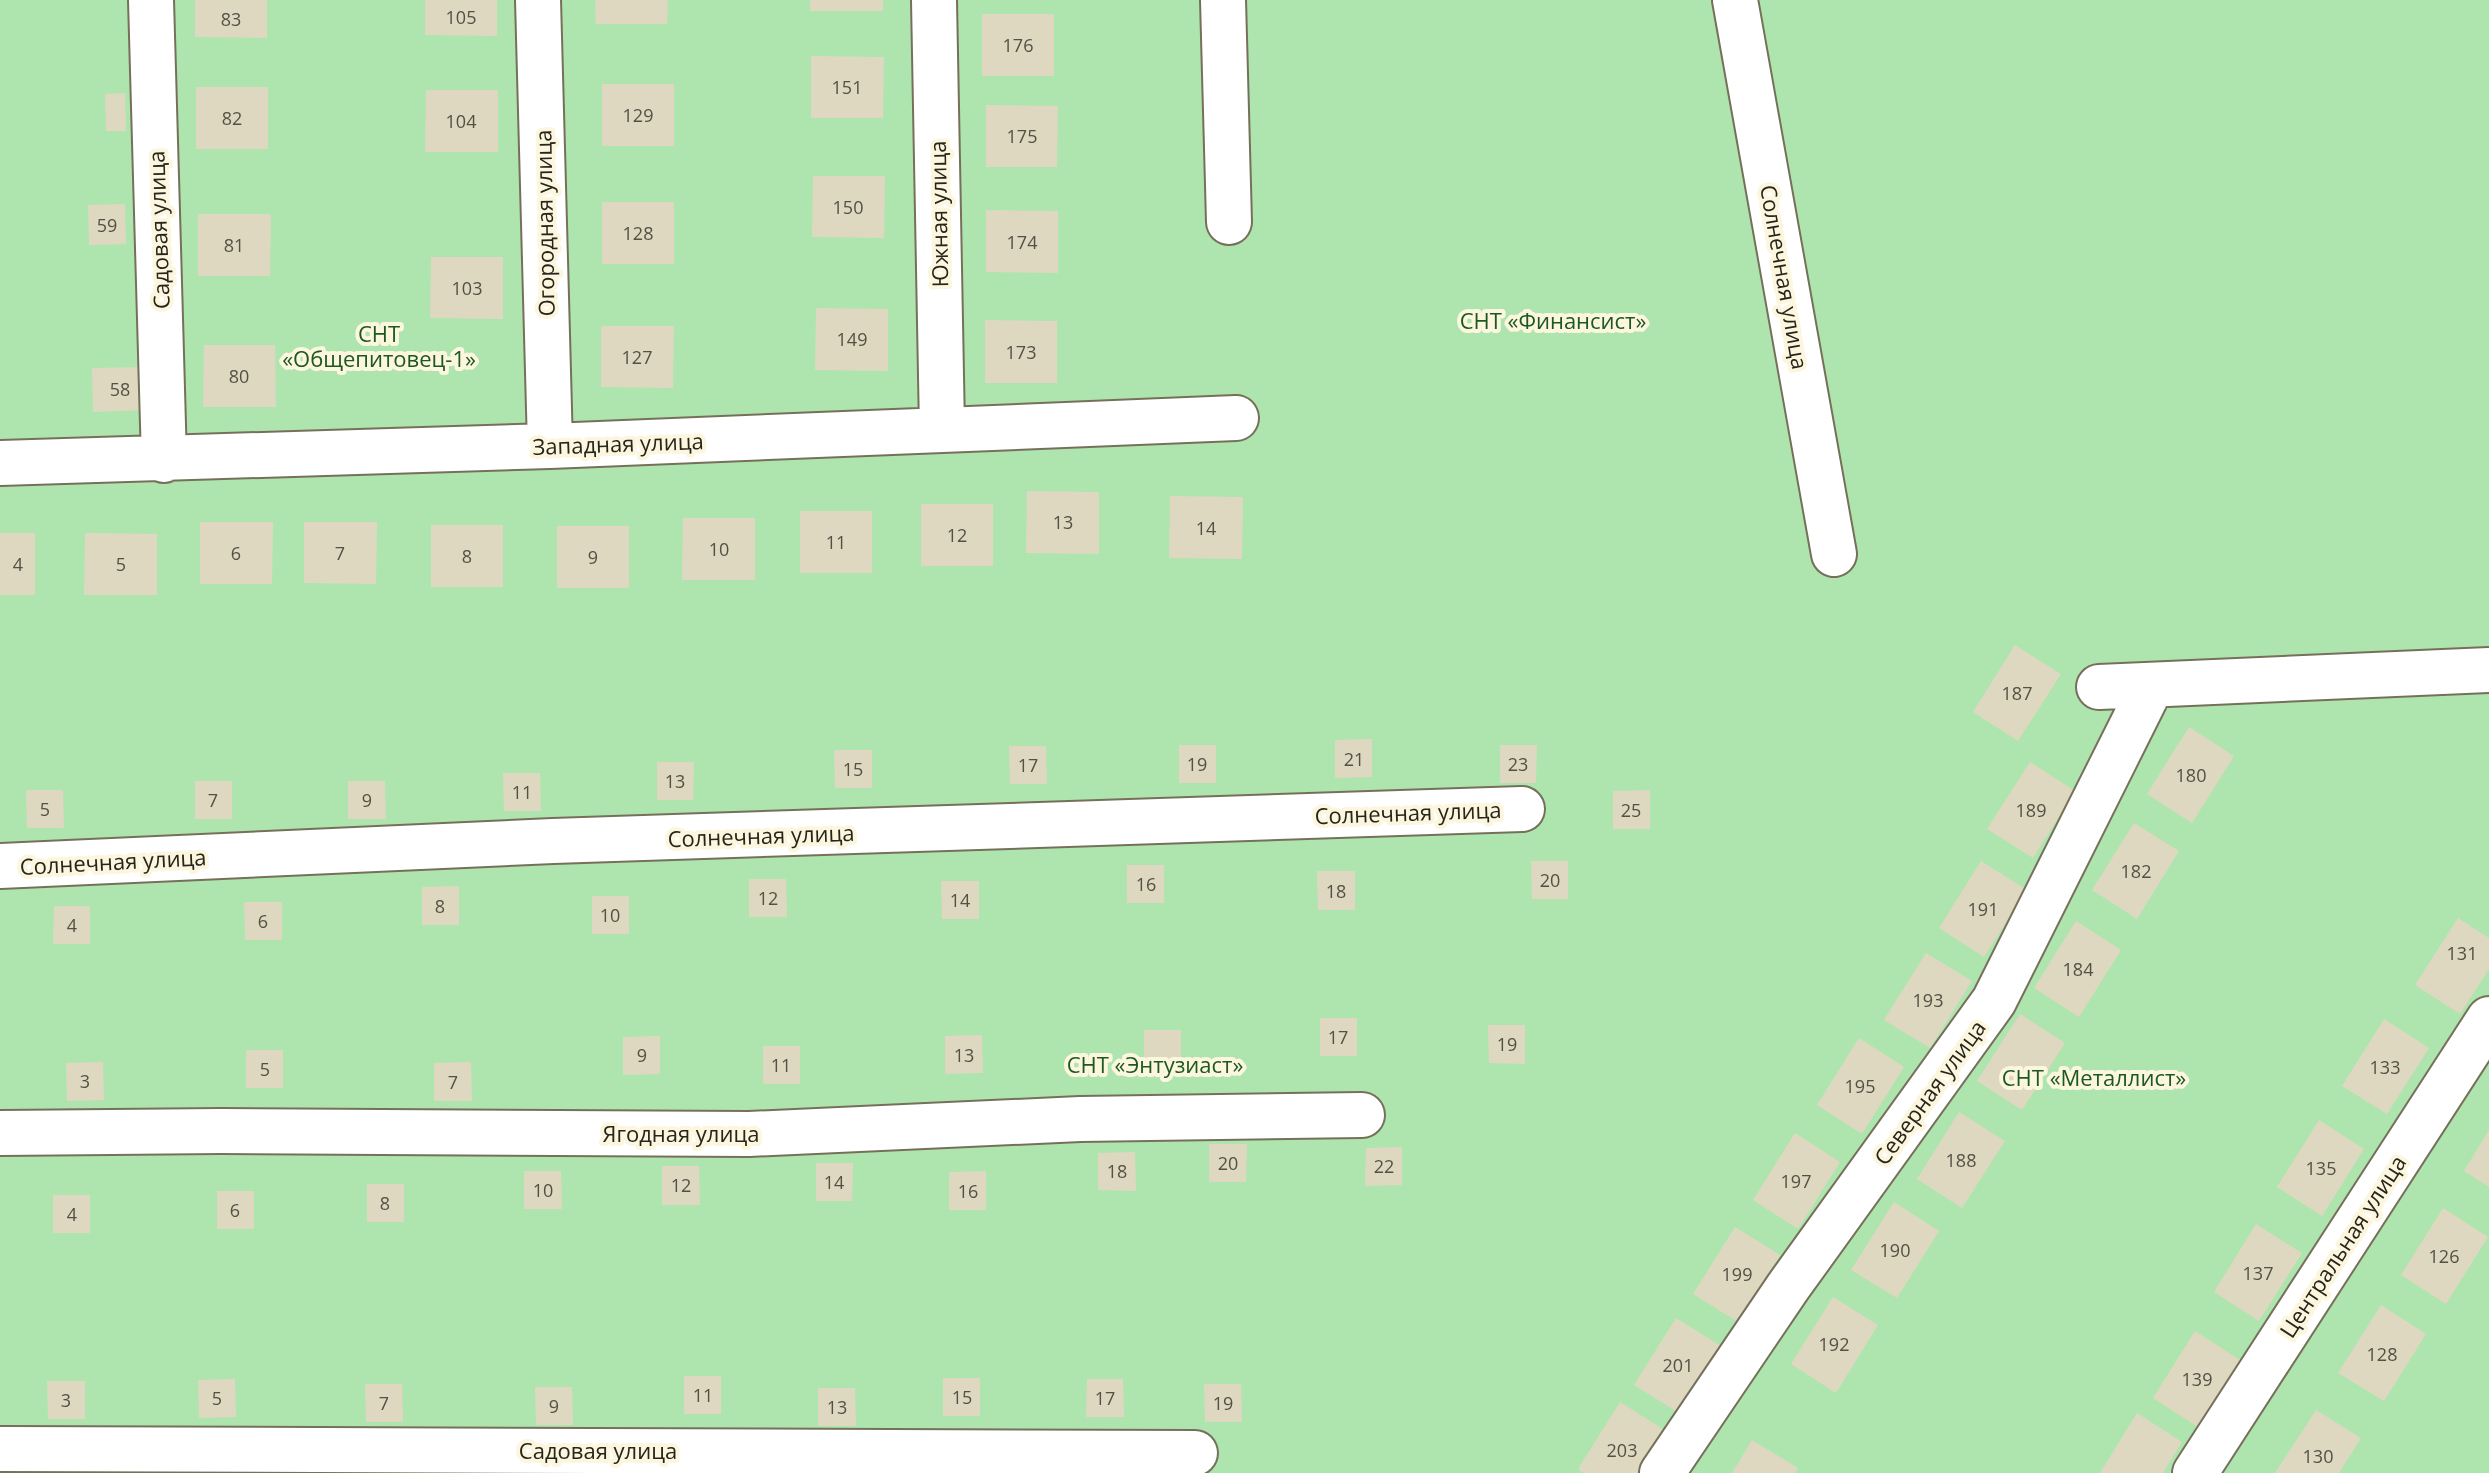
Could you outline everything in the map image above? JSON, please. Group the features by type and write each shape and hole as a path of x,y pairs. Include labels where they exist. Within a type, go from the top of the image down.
{"street":[{"name":"Садовая улица","path":"151,0 164,460"},
{"name":"Огородная улица","path":"538,0 550,446"},
{"name":"Южная улица","path":"934,0 942,429"},
{"path":"1223,0 1229,222"},
{"name":"Солнечная улица","path":"1735,0 1834,554"},
{"name":"Западная улица","path":"0,463 550,446 1236,418"},
{"path":"2099,687 2489,670"},
{"name":"Северная улица","path":"1662,1473 1788,1287 1994,1001 2152,685"},
{"name":"Солнечная улица","path":"0,866 585,840 1522,809"},
{"name":"Центральная улица","path":"2195,1473 2489,1019"},
{"name":"Ягодная улица","path":"0,1133 749,1134 1080,1119 1362,1115"},
{"name":"Садовая улица","path":"0,1449 1195,1453"}],"green space":[{"path":"0,0 2489,0 2489,1473 0,1473"}],"building":[{"path":"195,0 267,0 267,38 195,37"},
{"path":"425,0 497,0 497,36 425,35"},
{"path":"595,0 668,0 667,24 596,24"},
{"path":"810,0 883,0 883,11 810,11"},
{"path":"982,14 1054,14 1054,76 982,76"},
{"path":"811,56 884,57 883,118 811,118"},
{"path":"602,84 674,84 674,146 602,146"},
{"path":"196,87 268,87 268,149 196,149"},
{"path":"426,90 498,90 498,152 425,152"},
{"path":"125,93 126,131 106,131 105,94"},
{"path":"986,105 1058,106 1057,167 986,167"},
{"path":"813,176 885,176 884,238 812,237"},
{"path":"602,202 674,202 674,264 602,264"},
{"path":"125,204 126,244 89,245 88,205"},
{"path":"986,210 1058,211 1058,273 986,272"},
{"path":"198,214 271,214 270,276 198,276"},
{"path":"431,257 503,257 503,319 430,318"},
{"path":"816,308 888,309 888,371 815,370"},
{"path":"985,320 1057,321 1057,383 985,383"},
{"path":"601,326 674,326 673,388 601,387"},
{"path":"204,345 275,345 276,407 203,407"},
{"path":"146,367 148,410 93,412 92,368"},
{"path":"1027,491 1099,492 1099,554 1026,553"},
{"path":"1170,496 1243,497 1242,559 1169,558"},
{"path":"921,504 993,504 993,566 921,566"},
{"path":"800,511 872,511 872,573 800,573"},
{"path":"683,518 755,518 755,580 682,580"},
{"path":"200,522 273,522 272,584 200,584"},
{"path":"304,522 377,522 376,584 304,583"},
{"path":"431,525 503,525 503,587 431,587"},
{"path":"557,526 629,526 629,588 557,588"},
{"path":"0,533 35,533 35,595 0,595"},
{"path":"85,533 157,534 157,595 84,595"},
{"path":"2015,645 2061,674 2018,741 1973,712"},
{"path":"2189,727 2234,756 2192,823 2147,794"},
{"path":"1372,739 1372,777 1335,778 1335,740"},
{"path":"1179,745 1216,745 1216,783 1179,783"},
{"path":"1500,745 1537,745 1536,783 1500,783"},
{"path":"1009,746 1046,746 1047,784 1010,784"},
{"path":"834,750 872,750 872,788 835,788"},
{"path":"657,762 694,762 693,800 657,800"},
{"path":"2030,762 2075,791 2033,858 1987,829"},
{"path":"503,773 540,773 541,811 504,811"},
{"path":"195,781 232,781 232,819 195,819"},
{"path":"348,781 385,781 386,819 348,819"},
{"path":"26,790 63,790 64,828 27,828"},
{"path":"1650,790 1650,829 1613,829 1613,791"},
{"path":"2134,823 2179,851 2137,919 2092,890"},
{"path":"1531,861 1568,861 1568,899 1532,899"},
{"path":"1981,861 2027,890 1984,957 1939,928"},
{"path":"1127,865 1164,865 1164,903 1127,903"},
{"path":"1317,871 1355,871 1355,910 1318,910"},
{"path":"749,879 786,879 787,917 749,917"},
{"path":"941,881 979,881 979,919 942,919"},
{"path":"459,886 459,925 422,925 422,887"},
{"path":"592,896 629,896 629,934 592,934"},
{"path":"244,902 282,902 282,940 245,940"},
{"path":"54,906 90,906 90,944 53,944"},
{"path":"2458,918 2489,938 2489,969 2460,1014 2415,985"},
{"path":"2076,921 2121,950 2079,1017 2034,988"},
{"path":"1926,953 1972,981 1930,1048 1884,1020"},
{"path":"2020,1014 2065,1043 2022,1110 1977,1081"},
{"path":"1320,1018 1357,1018 1357,1056 1320,1056"},
{"path":"2384,1019 2429,1048 2387,1114 2342,1086"},
{"path":"1488,1025 1525,1025 1525,1064 1489,1063"},
{"path":"1144,1030 1181,1030 1181,1068 1144,1068"},
{"path":"982,1035 983,1073 945,1074 945,1036"},
{"path":"660,1036 660,1074 623,1075 623,1037"},
{"path":"1859,1038 1904,1067 1862,1134 1817,1105"},
{"path":"763,1046 800,1046 800,1084 763,1084"},
{"path":"246,1050 283,1050 283,1088 246,1088"},
{"path":"103,1062 104,1100 67,1101 66,1063"},
{"path":"471,1062 472,1101 434,1101 434,1063"},
{"path":"1959,1112 2005,1141 1962,1208 1917,1179"},
{"path":"2319,1120 2364,1149 2322,1216 2277,1187"},
{"path":"2489,1130 2489,1187 2464,1171"},
{"path":"1795,1133 1840,1162 1798,1229 1753,1200"},
{"path":"1209,1144 1247,1144 1246,1182 1209,1182"},
{"path":"1402,1147 1402,1185 1365,1186 1366,1148"},
{"path":"1135,1152 1136,1191 1098,1190 1098,1153"},
{"path":"816,1163 853,1163 852,1201 816,1201"},
{"path":"662,1166 699,1166 700,1205 662,1205"},
{"path":"524,1171 561,1171 562,1209 524,1209"},
{"path":"986,1171 986,1210 949,1210 949,1172"},
{"path":"367,1184 404,1184 404,1222 367,1222"},
{"path":"217,1191 254,1191 254,1229 217,1229"},
{"path":"53,1195 90,1195 90,1233 53,1233"},
{"path":"1894,1202 1939,1231 1897,1298 1851,1270"},
{"path":"2443,1208 2488,1237 2446,1304 2401,1275"},
{"path":"2256,1224 2302,1253 2259,1321 2214,1292"},
{"path":"1735,1227 1780,1255 1738,1322 1693,1294"},
{"path":"1833,1297 1878,1325 1836,1393 1791,1364"},
{"path":"2381,1305 2426,1334 2384,1401 2338,1373"},
{"path":"1676,1318 1721,1346 1679,1413 1634,1385"},
{"path":"2195,1331 2240,1360 2198,1427 2153,1398"},
{"path":"684,1376 721,1376 721,1414 684,1414"},
{"path":"943,1378 980,1378 980,1416 943,1416"},
{"path":"235,1379 236,1417 199,1418 198,1380"},
{"path":"1087,1379 1123,1379 1124,1417 1086,1417"},
{"path":"47,1381 85,1381 85,1419 48,1419"},
{"path":"365,1384 402,1384 403,1422 366,1422"},
{"path":"1204,1384 1241,1384 1242,1422 1205,1422"},
{"path":"535,1387 572,1387 573,1425 536,1425"},
{"path":"818,1388 855,1388 856,1426 818,1426"},
{"path":"1620,1402 1666,1431 1639,1473 1584,1473 1578,1469"},
{"path":"2316,1410 2361,1438 2339,1473 2275,1473"},
{"path":"2137,1413 2182,1442 2163,1473 2100,1473"},
{"path":"1752,1440 1798,1468 1795,1473 1732,1473"}],"park label":[{"name":"СНТ «Финансист»","path":"1553,320"},
{"name":"СНТ «Общепитовец-1»","path":"379,346"},
{"name":"СНТ «Энтузиаст»","path":"1155,1064"},
{"name":"СНТ «Металлист»","path":"2094,1077"}]}
